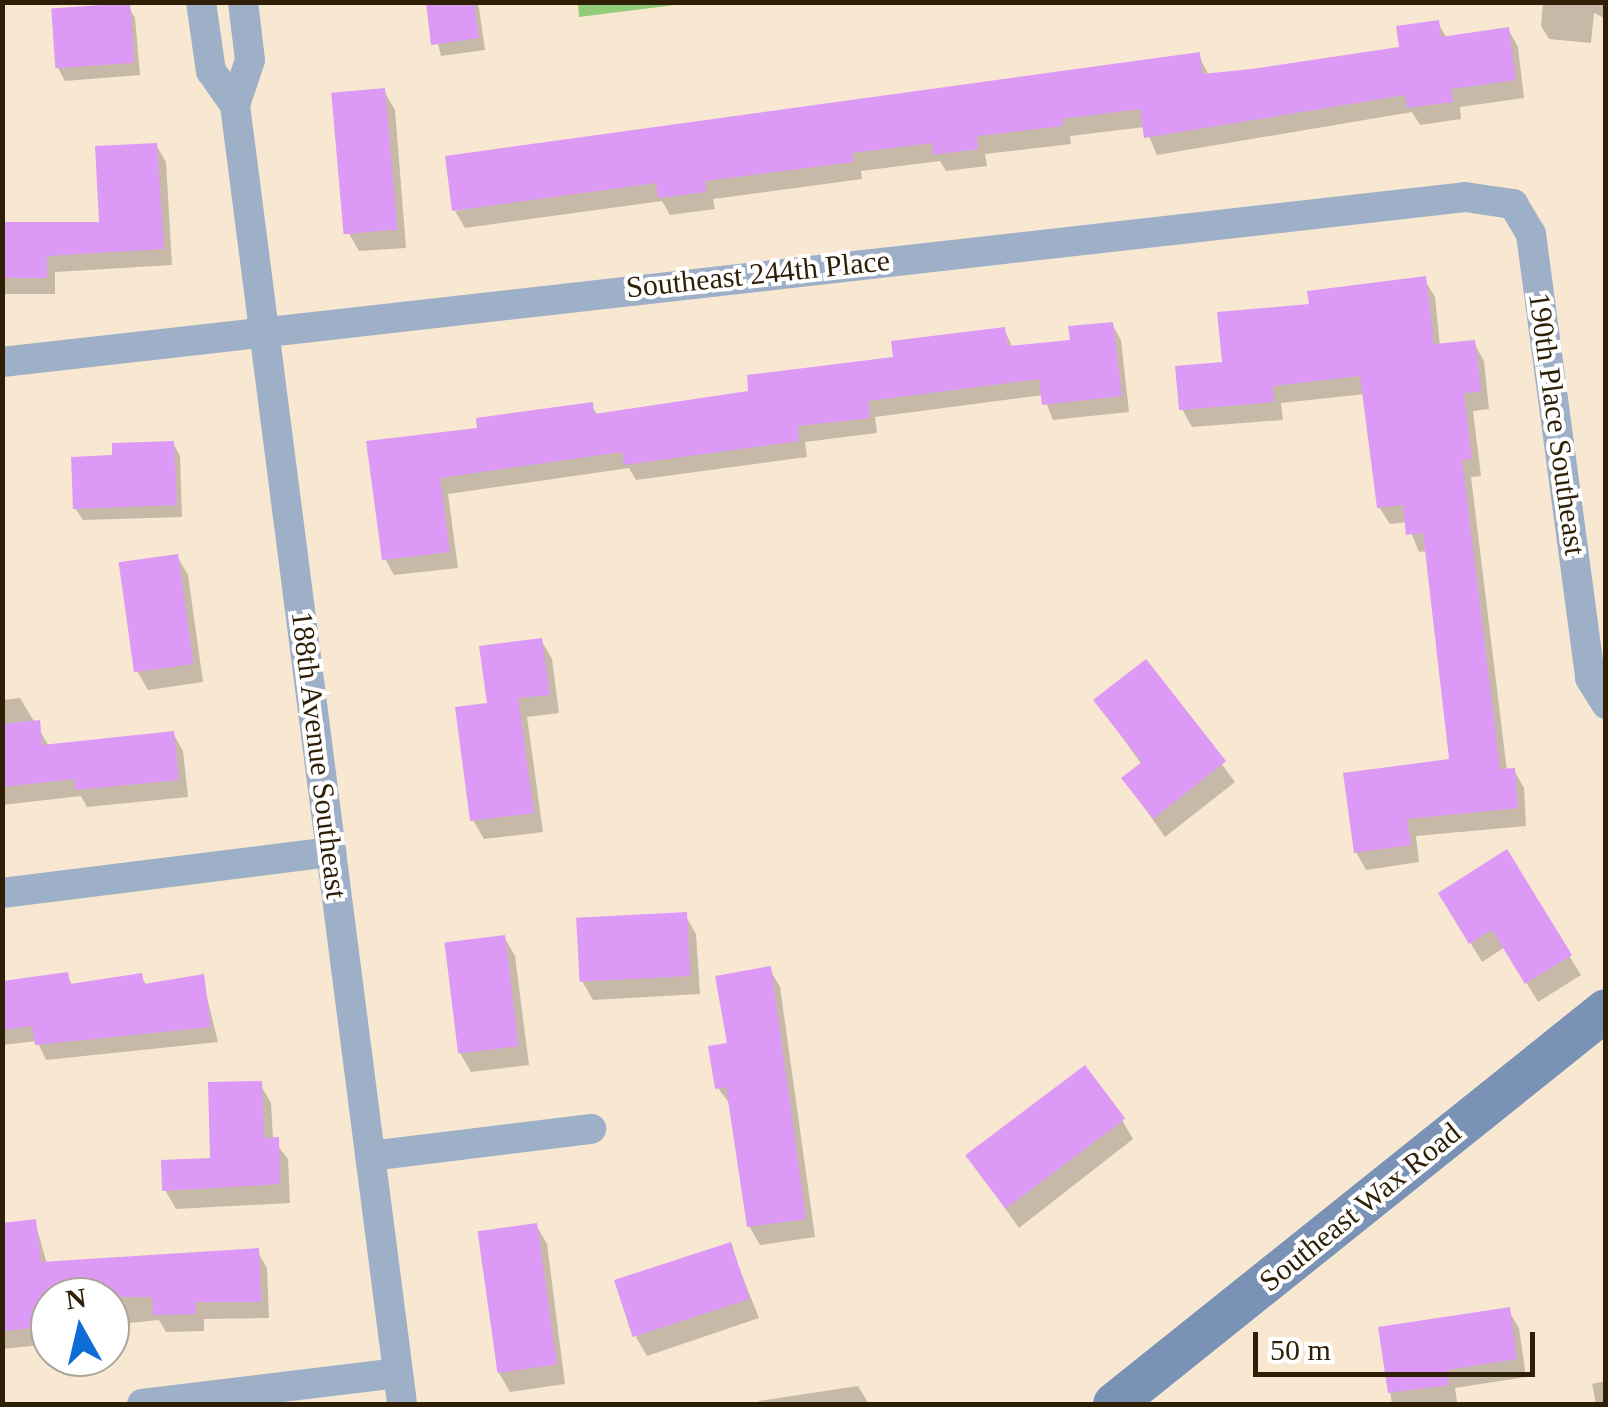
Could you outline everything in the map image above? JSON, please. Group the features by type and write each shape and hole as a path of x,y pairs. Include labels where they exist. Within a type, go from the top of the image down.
{"street":[{"name":"188th Avenue Southeast","path":"201,2 211,71 235,105"},
{"name":"188th Avenue Southeast","path":"243,2 250,60 235,105 402,1404"},
{"name":"Southeast 244th Place","path":"2,362 264,328 1465,197 1514,204"},
{"name":"190th Place Southeast","path":"1514,204 1532,234 1590,678 1606,704"},
{"path":"2,893 331,852"},
{"name":"Southeast Wax Road","path":"1114,1404 1606,1010"},
{"path":"370,1156 591,1129"},
{"path":"142,1404 398,1374"}],"green space":[{"path":"578,2 691,2 691,3 579,17"}],"building":[{"path":"426,2 474,2 479,38 431,45"},
{"path":"130,3 134,63 55,68 51,9"},
{"path":"1439,20 1441,37 1509,27 1516,80 1451,89 1453,102 1407,108 1405,95 1144,138 1140,109 1062,119 1063,126 977,136 978,149 933,155 932,143 852,153 853,162 705,181 706,192 658,198 656,183 452,211 445,156 1200,52 1202,74 1251,69 1399,47 1396,26"},
{"path":"385,88 397,229 344,234 331,93"},
{"path":"157,143 164,249 47,256 47,278 2,278 2,222 99,222 95,146"},
{"path":"1426,276 1434,344 1475,340 1481,392 1464,393 1472,459 1462,460 1500,769 1515,768 1518,808 1407,819 1411,845 1354,853 1343,773 1449,759 1423,533 1406,535 1403,505 1377,508 1360,376 1273,386 1274,402 1179,410 1175,366 1222,362 1217,312 1309,304 1307,291"},
{"path":"1113,322 1122,396 1042,405 1039,379 868,401 870,418 798,426 799,441 624,465 622,452 440,478 450,552 382,560 366,441 477,428 476,418 593,402 594,414 748,391 747,375 893,357 891,341 1005,327 1008,346 1070,340 1068,326"},
{"path":"174,441 177,505 73,509 71,457 112,455 112,443"},
{"path":"178,554 193,664 134,672 119,562"},
{"path":"542,638 550,695 518,698 534,813 470,821 455,707 487,703 479,646"},
{"path":"1146,659 1226,761 1153,819 1121,778 1142,762 1093,700"},
{"path":"40,720 42,745 174,731 179,780 75,790 74,779 2,787 2,724"},
{"path":"1507,849 1572,955 1525,984 1492,930 1469,944 1438,893"},
{"path":"687,912 690,976 580,982 576,918"},
{"path":"505,935 519,1046 458,1054 444,942"},
{"path":"771,966 806,1219 747,1227 726,1087 715,1089 708,1046 727,1043 715,976"},
{"path":"68,972 70,984 142,973 144,984 204,974 211,1027 35,1045 32,1026 2,1030 2,981"},
{"path":"1085,1065 1125,1119 1006,1209 965,1155"},
{"path":"262,1081 264,1138 279,1137 280,1184 162,1191 161,1160 210,1158 208,1082"},
{"path":"36,1219 41,1262 259,1248 261,1302 195,1302 196,1314 153,1315 152,1297 130,1297 130,1277 30,1277 30,1328 2,1331 2,1223"},
{"path":"537,1223 557,1365 497,1373 478,1231"},
{"path":"731,1242 750,1299 633,1337 614,1280"},
{"path":"1510,1307 1517,1359 1447,1370 1449,1385 1388,1393 1378,1327"}]}
